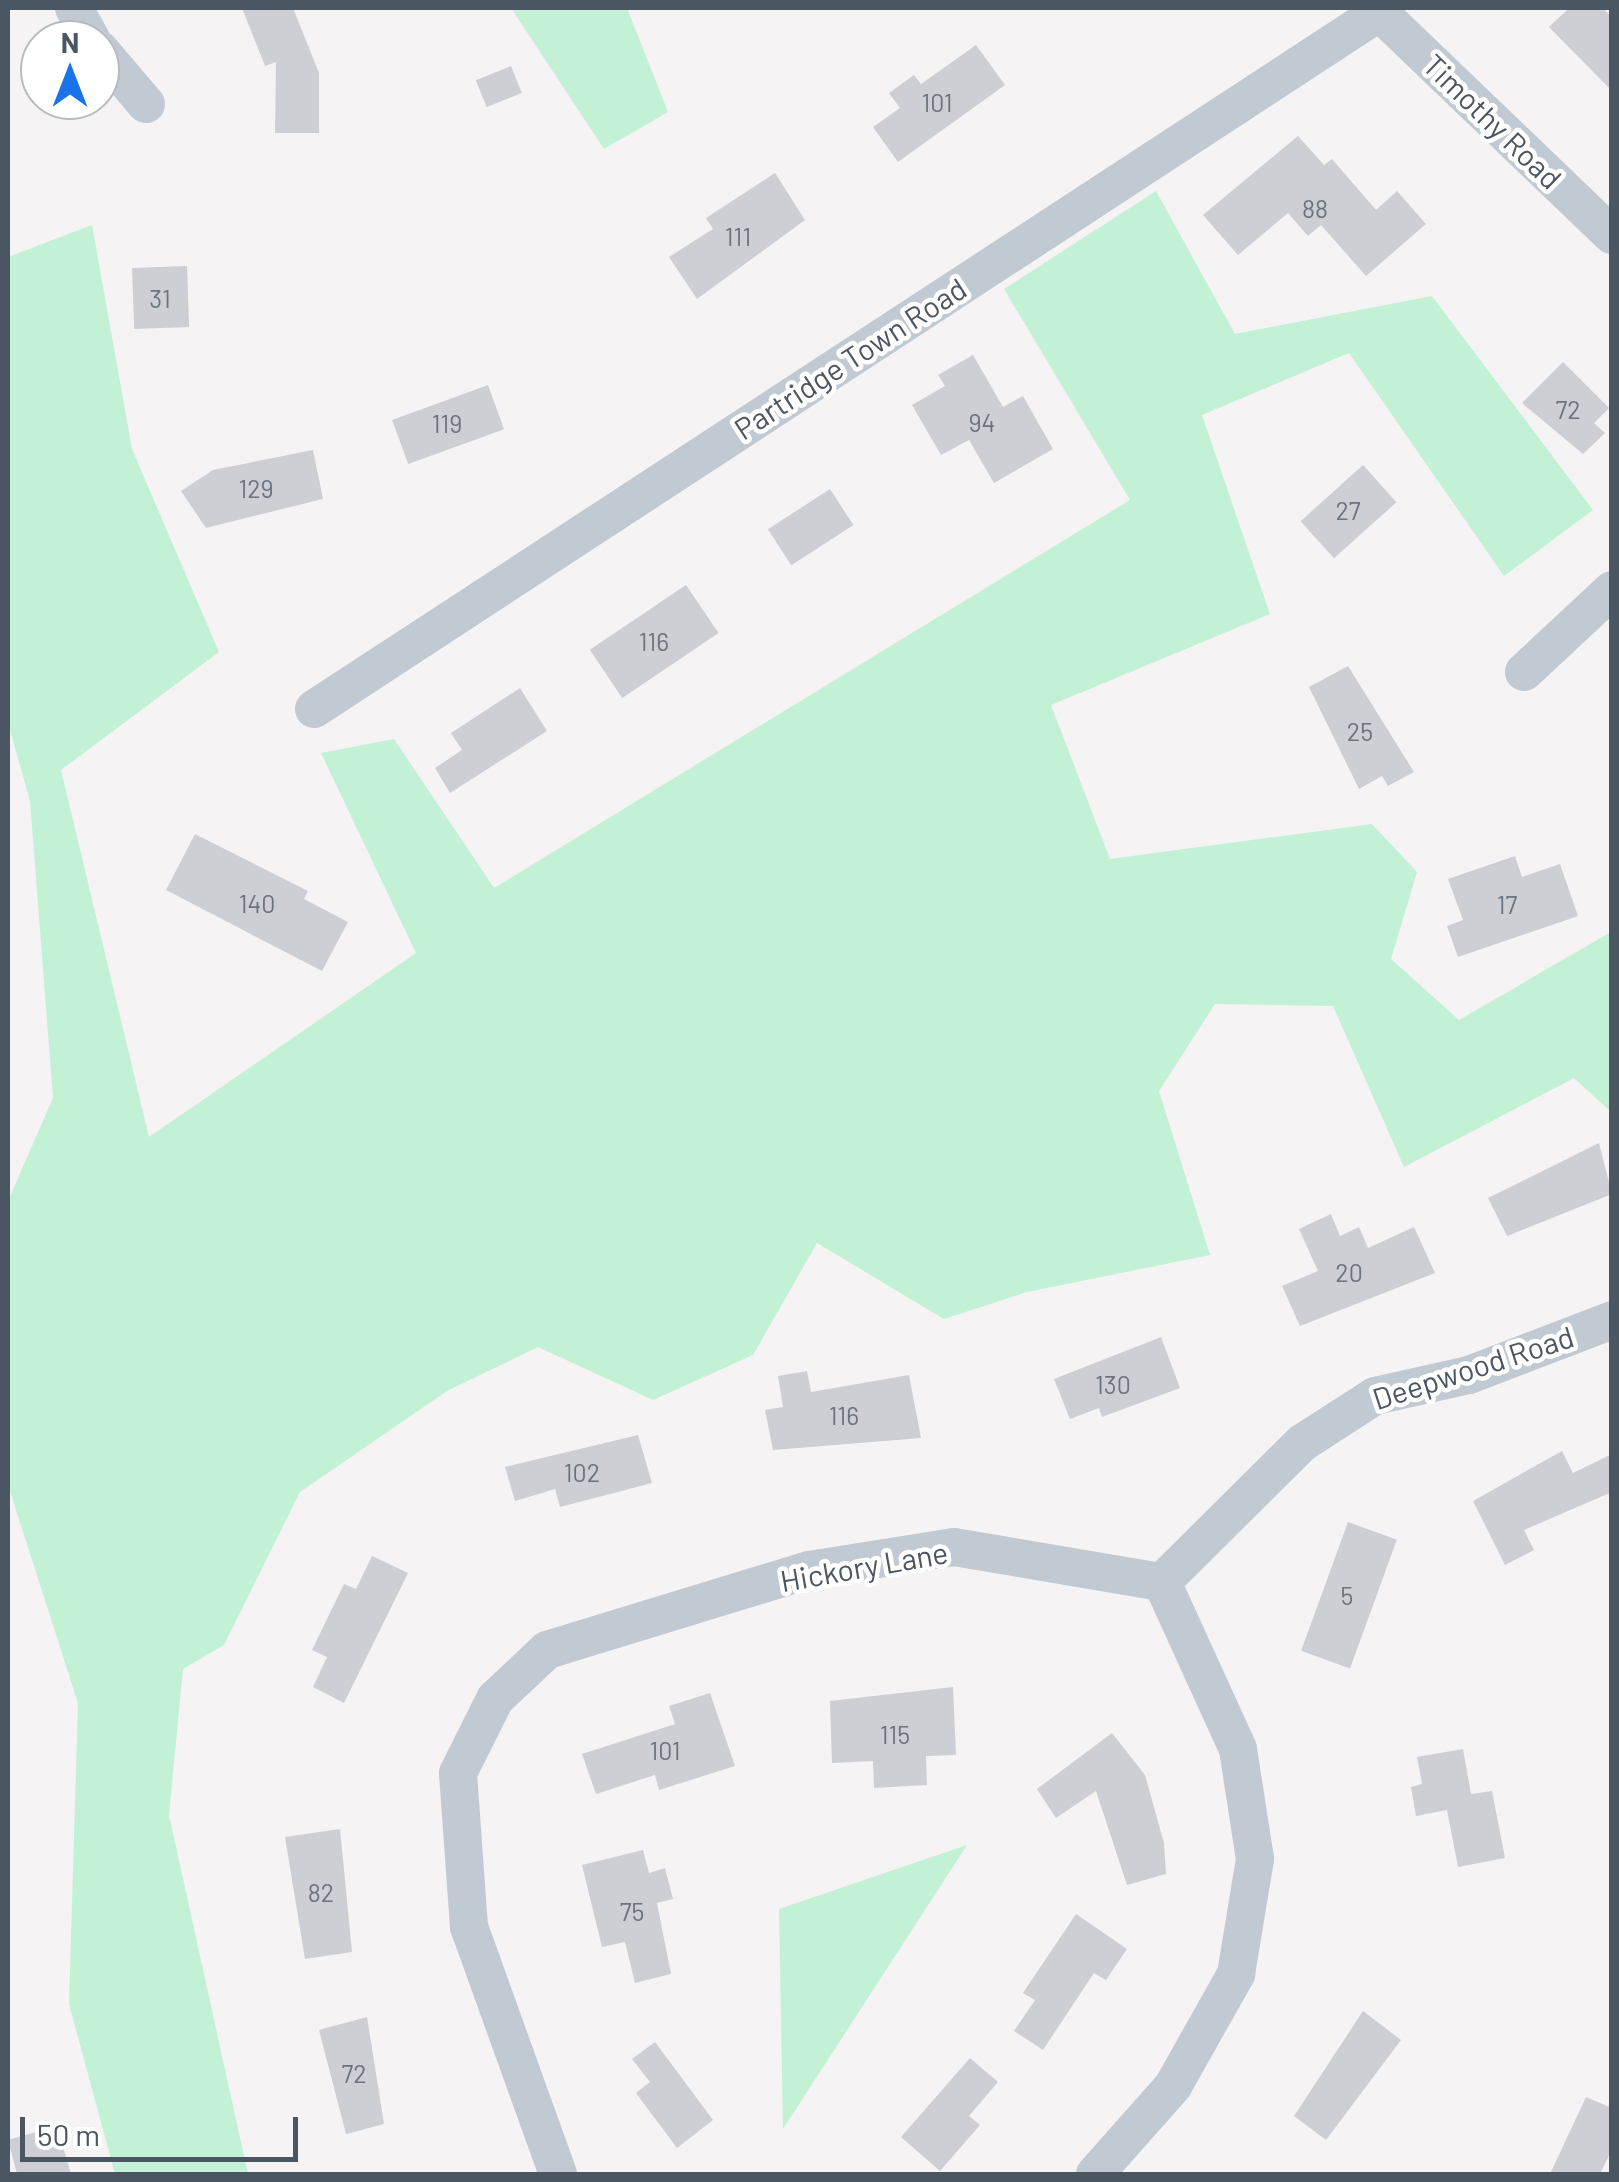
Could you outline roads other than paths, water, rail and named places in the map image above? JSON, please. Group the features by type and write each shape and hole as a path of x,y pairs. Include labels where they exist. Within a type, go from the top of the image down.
{"street":[{"name":"Timothy Road","path":"1380,9 1612,234"},
{"name":"Partridge Town Road","path":"314,708 1380,9"},
{"path":"120,73 146,104"},
{"path":"1524,672 1612,590"},
{"name":"Deepwood Road","path":"1162,1582 1302,1443 1374,1396 1469,1375 1612,1320"},
{"name":"Hickory Lane","path":"558,2174 470,1927 458,1774 495,1700 547,1650 809,1570 954,1547 1162,1582"},
{"path":"1096,2174 1173,2086 1236,1974 1255,1859 1238,1749 1162,1582"}]}
